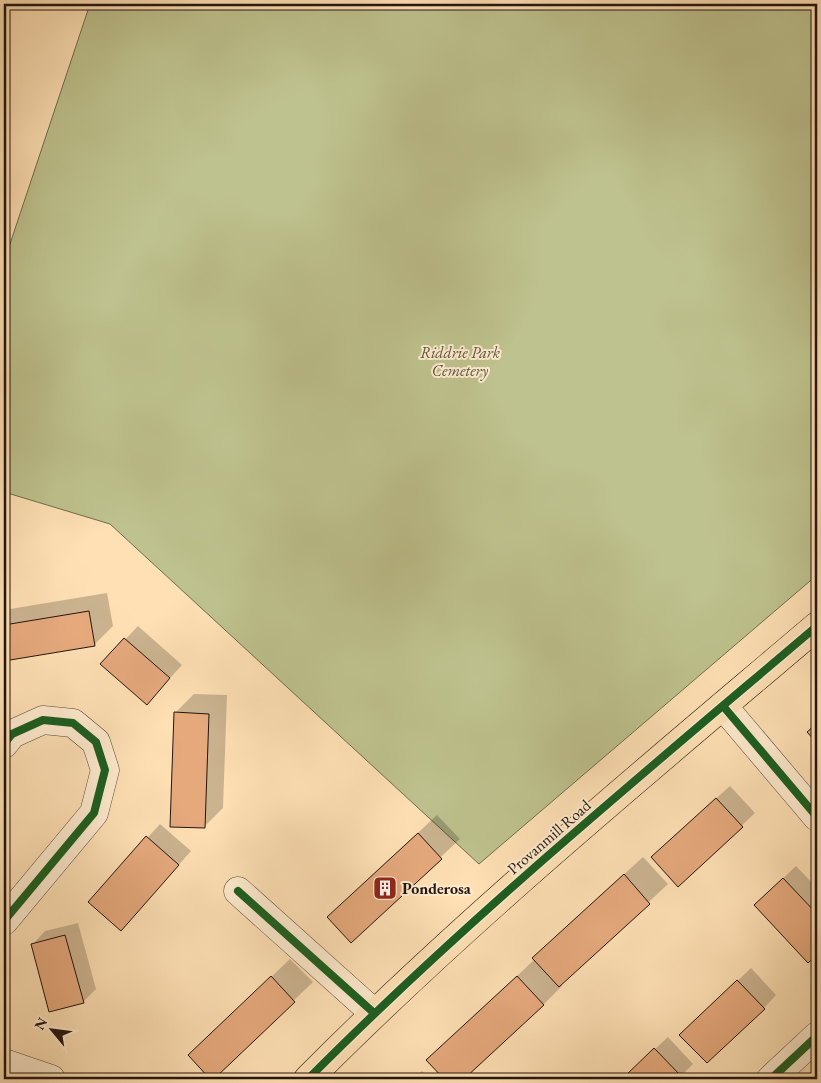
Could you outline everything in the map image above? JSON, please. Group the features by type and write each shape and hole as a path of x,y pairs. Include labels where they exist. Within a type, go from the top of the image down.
{"main road":[{"name":"Provanmill Road","path":"308,1079 374,1013 487,909 817,626"}],"street":[{"path":"723,706 817,817"},
{"path":"4,744 12,734 43,720 72,723 96,742 105,770 94,813 4,921"},
{"path":"238,891 374,1013"},
{"path":"771,1079 817,1036"},
{"path":"4,1063 51,1079"}],"green space":[{"name":"Riddrie Park Cemetery","path":"90,4 817,4 817,575 479,864 110,524 4,492 4,262"}],"building":[{"path":"89,611 95,646 4,661 4,625"},
{"path":"124,638 170,678 147,705 100,664"},
{"path":"174,712 209,714 205,828 170,827"},
{"path":"817,723 817,743 807,732"},
{"path":"716,798 743,827 678,887 651,857"},
{"name":"Ponderosa","path":"418,833 442,859 351,943 327,917"},
{"path":"146,836 179,865 121,931 88,902"},
{"path":"624,874 650,904 559,987 532,958"},
{"path":"783,878 817,914 817,955 808,963 754,905"},
{"path":"65,935 84,1003 49,1012 31,944"},
{"path":"271,976 295,1002 214,1079 210,1079 188,1055"},
{"path":"517,976 544,1005 464,1079 444,1079 426,1060"},
{"path":"737,980 765,1009 707,1063 679,1035"},
{"path":"654,1048 682,1077 679,1079 622,1079"}],"cycle path":[{"path":"308,1079 431,961 558,847 817,626"},
{"path":"723,706 817,817"},
{"path":"4,744 12,734 43,720 73,723 96,742 105,770 94,813 4,921"},
{"path":"238,891 374,1013"},
{"path":"771,1079 817,1036"}],"place":[{"name":"Ponderosa","path":"385,888"}]}
